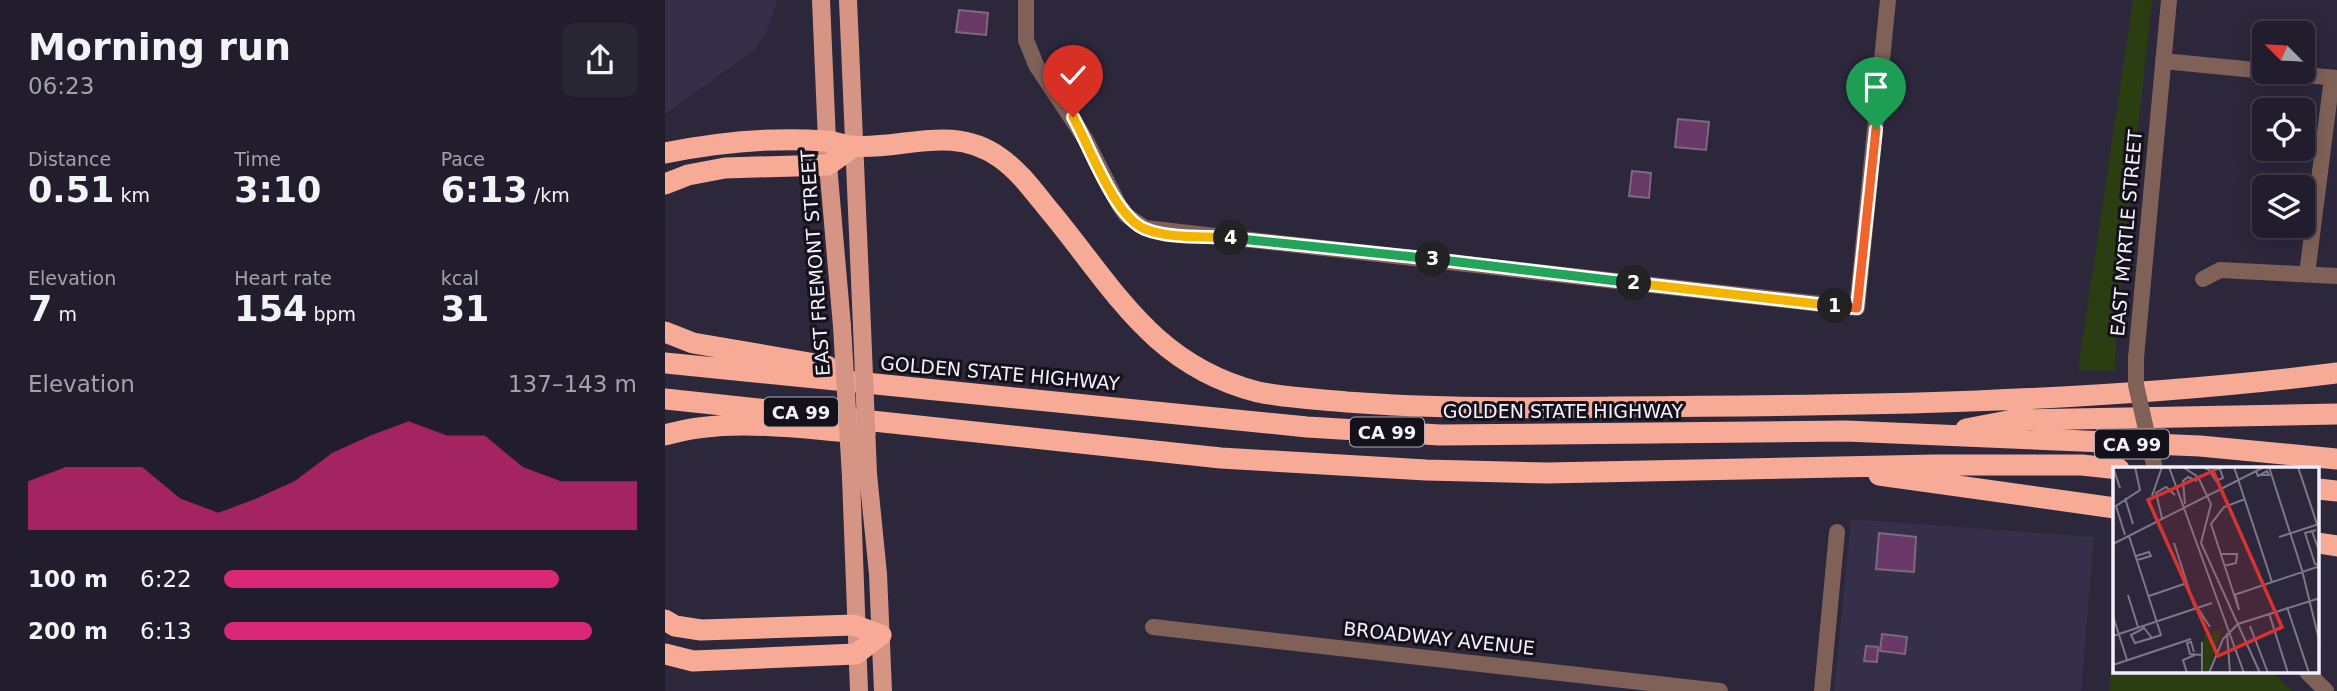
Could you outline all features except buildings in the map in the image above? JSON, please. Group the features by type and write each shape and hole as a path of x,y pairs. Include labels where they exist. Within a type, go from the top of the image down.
{"highway":[{"path":"665,153 721,145 827,141 853,147 921,139 952,140 997,155 1026,182 1141,326 1168,351 1213,376 1259,392 1370,404 1490,408 1727,406 2169,392 2337,373"},
{"path":"665,184 688,175 725,168 828,165 853,147"},
{"path":"665,332 694,343 827,366 849,382"},
{"name":"GOLDEN STATE HIGHWAY","path":"665,363 1307,427 1440,435 1846,431 2200,446 2337,459"},
{"name":"CA 99","path":"665,399 936,425 1221,458 1413,469 1547,473 1828,467 2082,465 2113,468"},
{"path":"1926,436 2013,420 2337,415"},
{"path":"665,435 707,427 761,426 893,435 936,425"},
{"path":"1828,467 1934,485 2113,508"},
{"path":"2319,489 2337,491"},
{"path":"2319,543 2337,547"},
{"path":"665,620 675,626 701,631 854,625 881,635"},
{"path":"665,654 693,661 856,654 881,635"}],"main road":[{"name":"EAST FREMONT STREET","path":"821,0 828,165 842,326 881,635 883,691"},
{"name":"EAST FREMONT STREET","path":"848,0 862,327 854,625 859,691"}],"street":[{"path":"1027,0 1026,40 1036,65 1073,117 1119,205 1126,215 1145,228 1857,308 1888,0"},
{"name":"EAST MYRTLE STREET","path":"2155,467 2137,385 2136,358 2169,0"},
{"path":"2164,61 2252,70"},
{"path":"2307,274 2335,78 2315,76"},
{"path":"2203,279 2220,270 2337,276"},
{"path":"1822,691 1837,532"},
{"name":"BROADWAY AVENUE","path":"1153,626 1720,691"},
{"path":"1565,691 1567,673"},
{"path":"2309,674 2326,691"}],"shaded area":[{"path":"665,0 777,0 767,32 753,51 665,114"},
{"path":"1851,519 2094,537 2081,691 1834,691"}],"green space":[{"path":"2133,0 2152,0 2116,331 2115,371 2078,370"},
{"path":"2113,644 2113,674 2275,674 2292,691 2109,691"}],"route":[{"path":"1073,117 1126,215 1136,224 1156,232 1321,247 1857,308 1876,129"}]}
